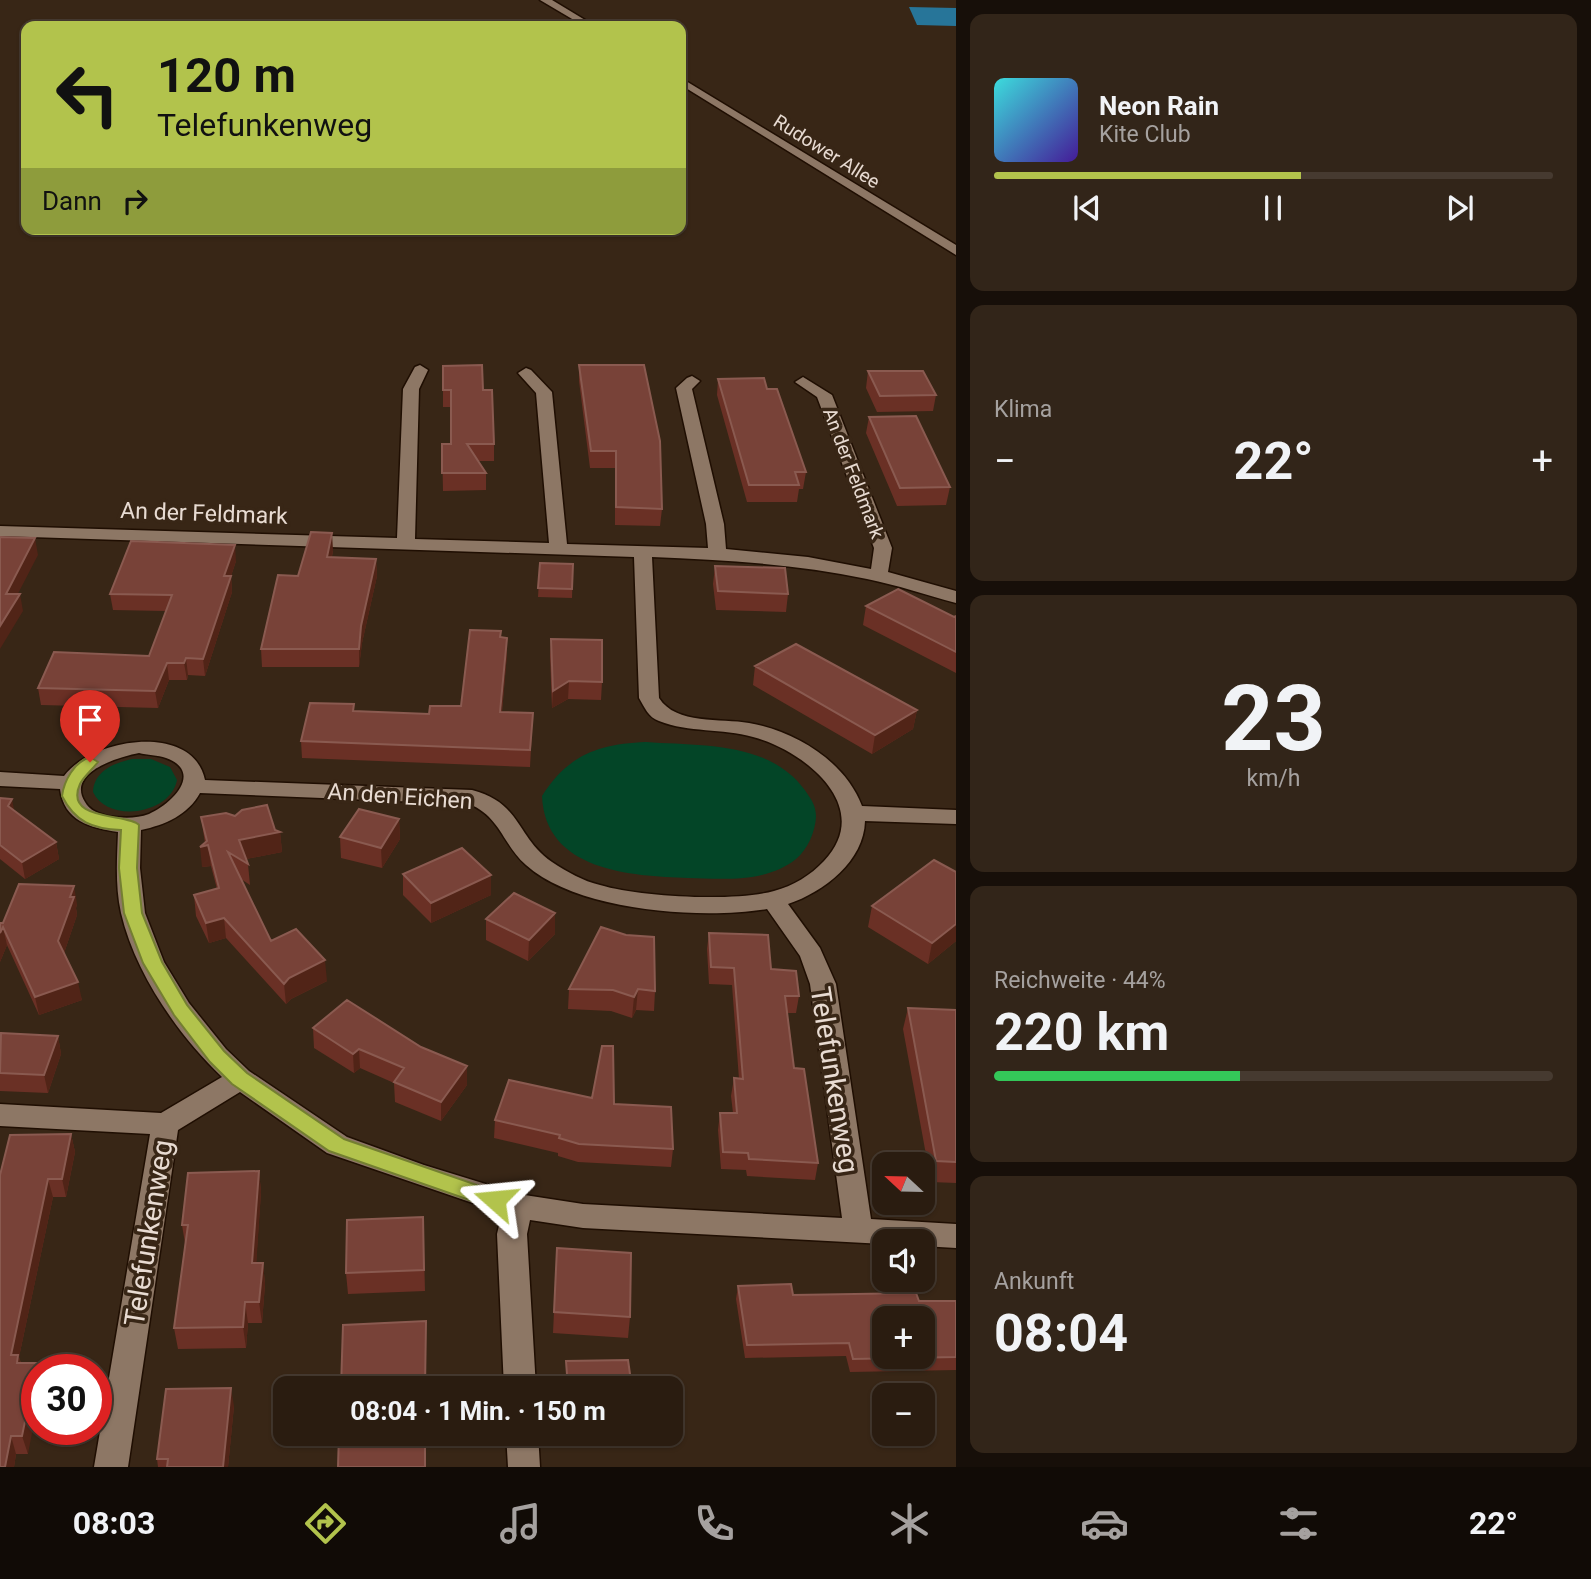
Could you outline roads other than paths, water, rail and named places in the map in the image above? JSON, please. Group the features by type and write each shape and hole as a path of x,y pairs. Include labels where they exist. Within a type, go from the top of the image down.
{"street":[{"path":"545,0 581,21"},
{"name":"Rudower Allee","path":"686,83 956,251"},
{"path":"406,544 411,389 420,370"},
{"path":"526,373 544,392 559,550"},
{"path":"692,381 684,388 715,524 716,554"},
{"name":"An der Feldmark","path":"803,382 824,395 883,548 878,574"},
{"name":"An der Feldmark","path":"0,531 716,554 799,561 878,574 956,597"},
{"path":"643,551 649,698 658,713 676,721 718,724 758,732 794,746 824,768 845,792 855,813 956,817"},
{"path":"139,747 156,748 182,757 191,766 195,775 195,786 190,797 173,811 149,822 130,825 108,824 90,818 77,809 70,796 72,783 79,772 97,758 139,747"},
{"path":"0,779 72,783"},
{"name":"An den Eichen","path":"195,786 472,797 490,803 498,810 530,857 560,878 594,892 634,901 729,903 772,900 800,890 823,876 847,848 855,813"},
{"path":"130,825 128,868 133,913 152,963 180,1010 217,1056 240,1078 337,1145 419,1175 518,1206 583,1216 956,1236"},
{"name":"Telefunkenweg","path":"772,900 811,954 823,984 859,1230"},
{"name":"Telefunkenweg","path":"0,1115 166,1124 219,1094 240,1078"},
{"name":"Telefunkenweg","path":"111,1467 166,1124"},
{"path":"518,1206 512,1234 519,1376"},
{"path":"523,1446 524,1467"}],"water":[{"path":"909,7 956,8 956,26 917,25"}]}
